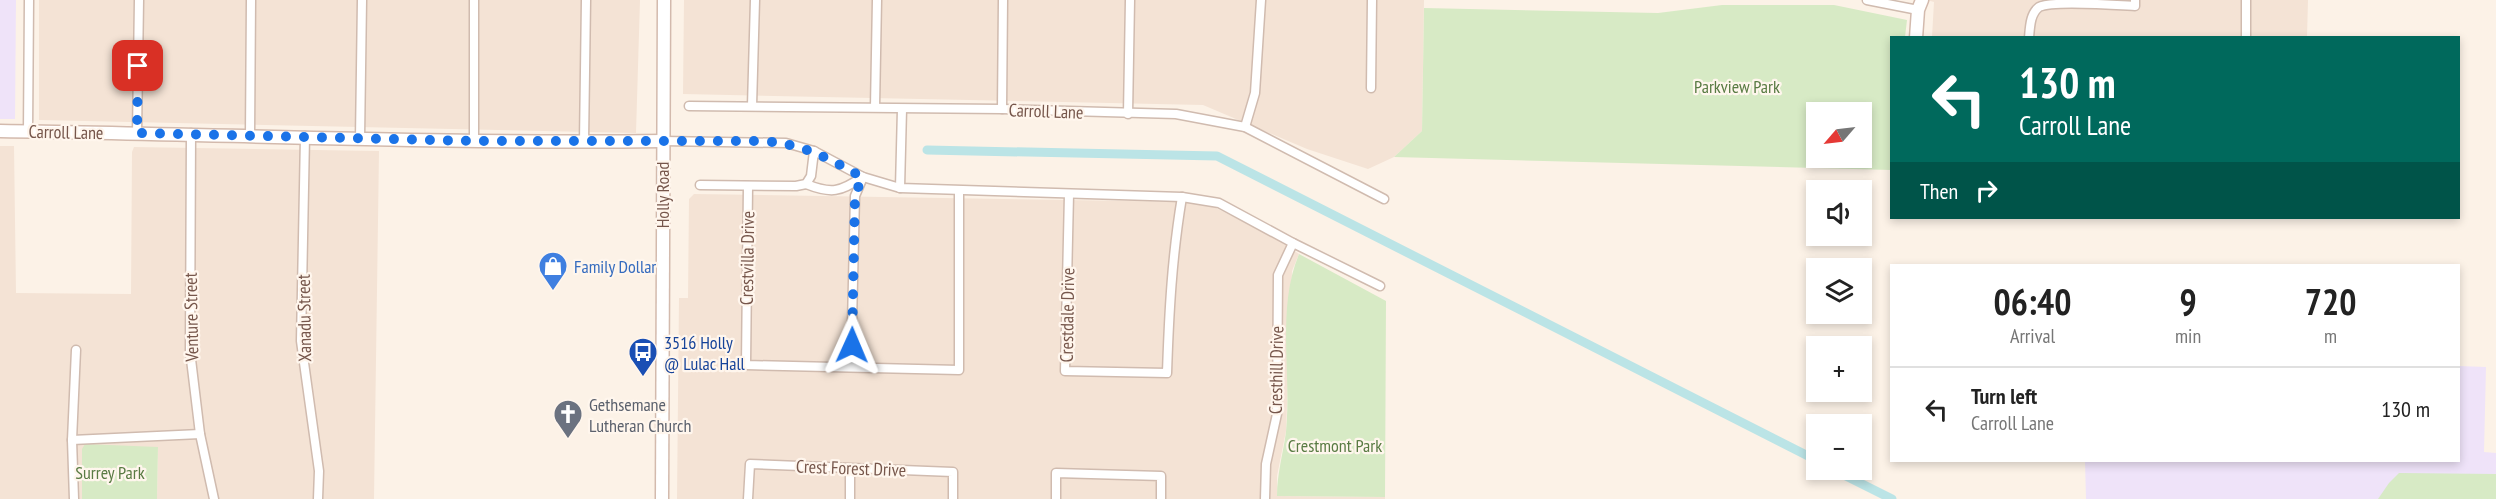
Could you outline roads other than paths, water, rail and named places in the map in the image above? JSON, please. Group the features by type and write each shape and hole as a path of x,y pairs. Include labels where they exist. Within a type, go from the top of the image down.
{"street":[{"path":"28,132 29,0"},
{"path":"137,133 138,0"},
{"path":"250,135 251,0"},
{"path":"360,138 362,0"},
{"path":"474,0 474,141"},
{"path":"585,142 586,0"},
{"name":"Holly Road","path":"662,499 664,0"},
{"path":"752,106 754,0"},
{"path":"875,107 877,0"},
{"path":"1002,109 1003,0"},
{"path":"1128,114 1130,0"},
{"path":"1245,127 1255,93 1261,0"},
{"path":"1371,88 1372,0"},
{"path":"1867,0 1920,5 1916,36"},
{"path":"2029,36 2030,21 2039,7 2052,2 2135,6 2135,0"},
{"path":"2246,0 2246,36"},
{"name":"Carroll Lane","path":"689,106 1002,109 1176,114 1245,127 1384,199"},
{"path":"900,188 902,108"},
{"name":"Carroll Lane","path":"0,131 191,133 474,141 763,141 786,143 814,151 862,177 900,188 1182,197 1219,203 1380,286"},
{"name":"Venture Street","path":"191,133 190,351 200,434 214,499"},
{"name":"Xanadu Street","path":"305,136 301,341 319,471 318,499"},
{"path":"806,184 811,176 814,151"},
{"path":"700,186 796,186 806,184 818,189 844,190 862,177"},
{"path":"862,177 855,196 851,366 959,370 959,191"},
{"name":"Crestvilla Drive","path":"748,186 746,365 851,366"},
{"name":"Crestdale Drive","path":"1069,194 1065,371 1167,373 1169,294 1174,239 1182,197"},
{"name":"Cresthill Drive","path":"1264,499 1266,464 1278,414 1278,274 1293,243"},
{"path":"74,499 72,440 76,350"},
{"path":"72,440 200,434"},
{"name":"Crest Forest Drive","path":"748,499 750,464 953,472 953,499"},
{"path":"850,469 850,499"},
{"path":"1056,499 1056,473 1161,476 1161,499"}],"waterway":[{"path":"927,150 1217,156 1806,455"},
{"path":"1854,480 1892,499"}],"place":[{"name":"Family Dollar","path":"553,292"},
{"name":"3516 Holly @ Lulac Hall","path":"643,378"},
{"name":"Gethsemane Lutheran Church","path":"568,440"}],"park label":[{"name":"Parkview Park","path":"1737,86"},
{"name":"Crestmont Park","path":"1335,445"},
{"name":"Surrey Park","path":"110,472"}]}
